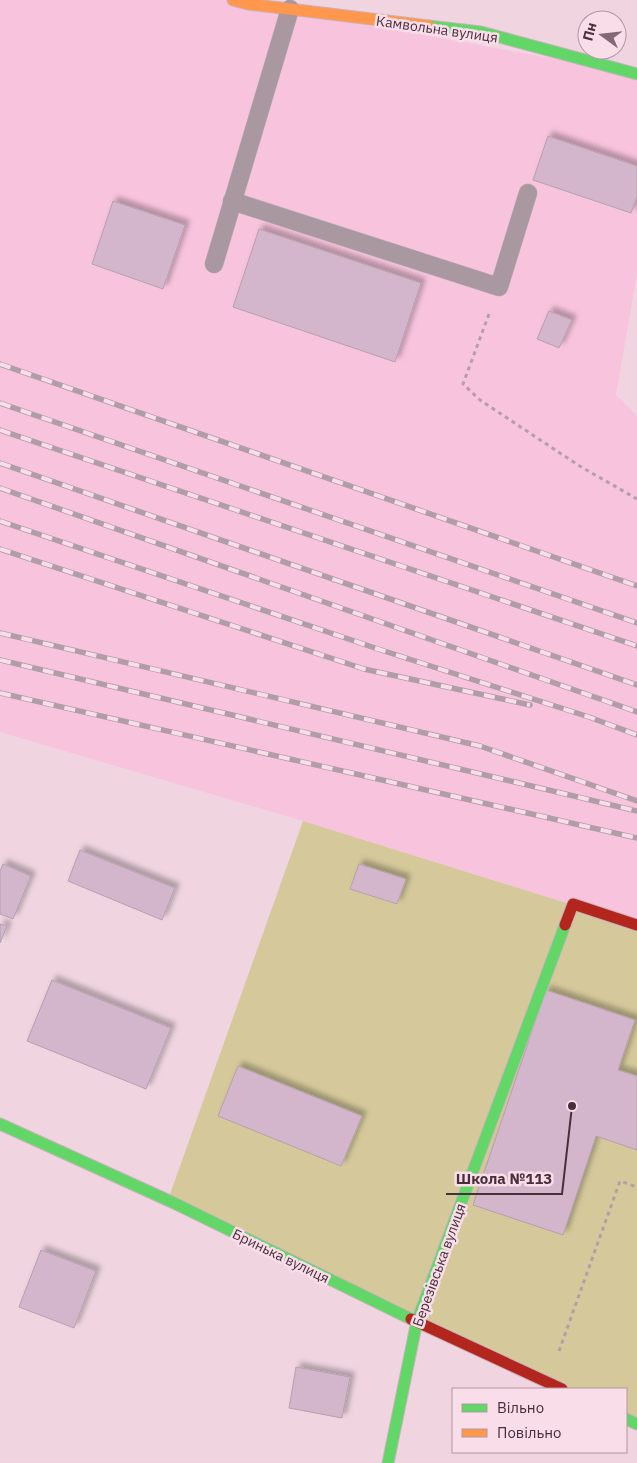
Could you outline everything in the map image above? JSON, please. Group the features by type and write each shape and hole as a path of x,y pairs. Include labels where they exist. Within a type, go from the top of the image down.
{"street":[{"name":"Камвольна вулиця","path":"234,0 290,9 481,32 637,74"},
{"name":"Березівська вулиця","path":"388,1463 417,1322 573,904 637,925"},
{"name":"Бринька вулиця","path":"0,1124 174,1203 417,1322 560,1388"}],"lane":[{"path":"214,264 290,9"},
{"path":"232,201 499,287 528,193"}],"path":[{"path":"499,287 463,384 480,400 578,465 637,499"},
{"path":"547,1382 620,1181 637,1187"}],"shaded area":[{"path":"0,0 233,0 637,74 637,274 616,395 637,416 637,925 303,821 0,732"},
{"path":"303,821 637,925 637,1422 627,1417 627,1388 563,1388 169,1197"}],"building":[{"path":"548,136 637,166 637,196 631,213 533,180"},
{"path":"113,201 185,225 163,289 92,264"},
{"path":"259,229 421,283 395,362 233,307"},
{"path":"549,311 572,320 559,348 537,339"},
{"path":"80,850 175,888 162,920 68,881"},
{"path":"3,864 31,876 13,919 0,914 0,871"},
{"path":"359,864 406,879 397,904 350,889"},
{"path":"0,924 7,926 0,943"},
{"path":"52,980 171,1028 146,1089 27,1041"},
{"path":"546,990 635,1020 618,1070 637,1076 637,1150 596,1136 563,1235 473,1205"},
{"path":"238,1066 362,1116 341,1166 218,1116"},
{"path":"41,1250 96,1271 74,1328 19,1307"},
{"path":"296,1367 350,1377 342,1418 289,1408"}],"railway":[{"path":"0,364 637,586"},
{"path":"0,403 637,623"},
{"path":"0,430 637,646"},
{"path":"0,463 637,685"},
{"path":"0,488 637,712"},
{"path":"0,521 378,649 589,717 637,735"},
{"path":"0,549 364,669 530,705"},
{"path":"0,633 480,746 637,801"},
{"path":"0,660 637,811"},
{"path":"0,693 637,838"}],"traffic: fast":[{"path":"429,26 481,32 637,74"},
{"path":"388,1463 417,1321 565,925"},
{"path":"0,1124 174,1203 411,1319"},
{"path":"627,1419 637,1424"}],"traffic: slow":[{"path":"233,0 248,4 429,26"}],"traffic: jam":[{"path":"565,925 573,904 637,925"},
{"path":"411,1319 560,1388"}],"place":[{"name":"Школа №113","path":"572,1106"}]}
